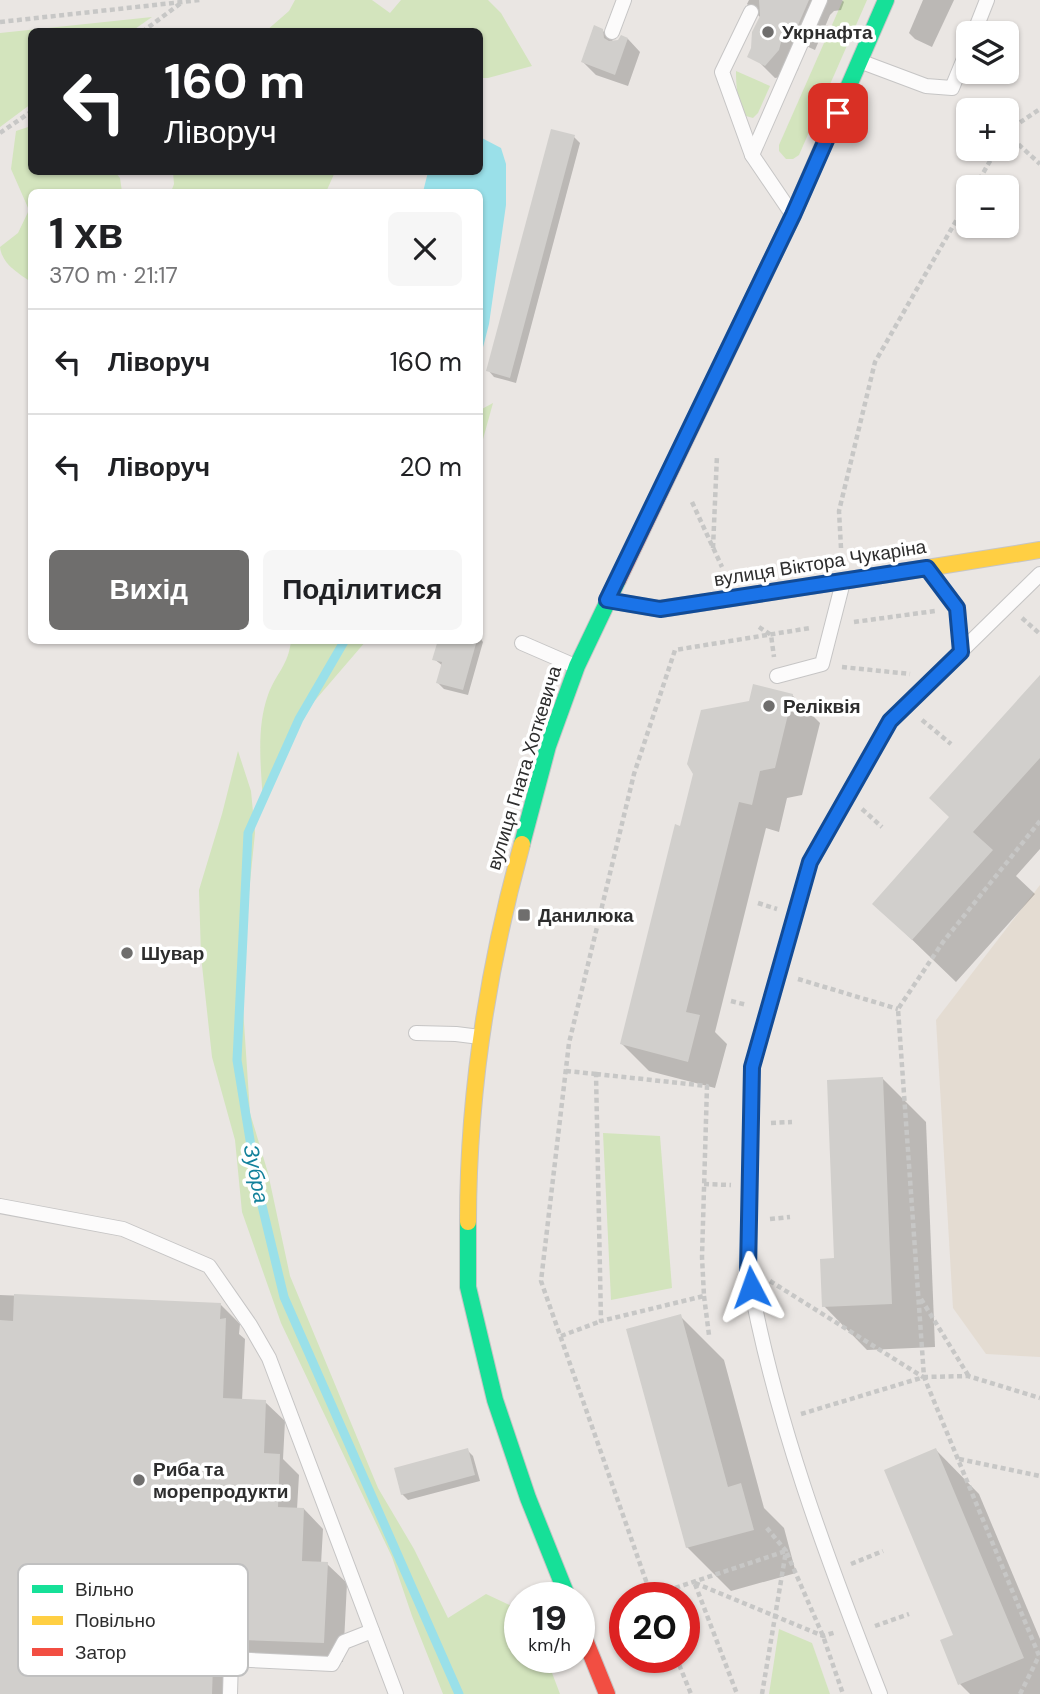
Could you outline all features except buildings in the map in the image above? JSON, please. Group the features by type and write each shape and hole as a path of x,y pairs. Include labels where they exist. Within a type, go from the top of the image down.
{"street":[{"name":"вулиця Гната Хоткевича","path":"562,1582 528,1498 495,1400 468,1287 472,1110 481,1038 508,893 548,747 577,666 793,215 886,0"},
{"name":"вулиця Віктора Чукаріна","path":"607,600 660,609 1040,550"},
{"path":"595,1664 607,1694"}],"lane":[{"path":"612,32 624,0"},
{"path":"752,155 820,0"},
{"path":"979,21 987,0"},
{"path":"751,12 722,72 752,155 793,215"},
{"path":"861,62 926,86 952,88 956,78"},
{"path":"927,568 957,608 961,652"},
{"path":"880,1694 795,1463 765,1359 748,1271 752,1067 810,862 890,721 1040,574"},
{"path":"777,676 822,664 844,581"},
{"path":"522,643 577,666"},
{"path":"416,1033 481,1038"},
{"path":"0,1206 123,1229 209,1266 270,1358 396,1694"},
{"path":"248,1660 332,1664 344,1642 372,1631"},
{"path":"230,1694 231,1676"}],"path":[{"path":"0,22 200,0"},
{"path":"148,28 182,3"},
{"path":"1019,124 1040,109"},
{"path":"0,133 28,114"},
{"path":"1019,144 1040,163"},
{"path":"844,581 839,511 875,362 956,221"},
{"path":"713,548 717,444"},
{"path":"691,501 727,577"},
{"path":"1026,608 1019,615 1040,634"},
{"path":"935,611 937,622"},
{"path":"752,623 771,635 777,676"},
{"path":"721,642 729,633"},
{"path":"646,1582 541,1281 569,1043 634,774 676,650"},
{"path":"822,664 911,674"},
{"path":"903,682 918,666"},
{"path":"916,716 951,744"},
{"path":"859,807 882,827"},
{"path":"1020,1694 1040,1656 924,1377 898,1009 943,942 1040,821"},
{"path":"776,922 783,898"},
{"path":"758,903 779,910"},
{"path":"793,977 898,1009"},
{"path":"731,1001 753,1007"},
{"path":"566,1071 708,1086 702,1257 709,1335"},
{"path":"596,1074 601,1321"},
{"path":"765,1123 792,1122"},
{"path":"732,1198 733,1174"},
{"path":"704,1184 733,1186"},
{"path":"763,1220 790,1217"},
{"path":"765,1288 762,1276 924,1377"},
{"path":"561,1336 601,1321 704,1296"},
{"path":"920,1298 968,1376"},
{"path":"797,1415 924,1377 968,1376 1040,1398"},
{"path":"959,1459 1040,1476"},
{"path":"766,1527 786,1551 823,1636 843,1694"},
{"path":"697,1582 786,1551"},
{"path":"762,1694 786,1551"},
{"path":"850,1564 883,1551"},
{"path":"846,1552 855,1576"},
{"path":"700,1585 823,1636"},
{"path":"700,1598 737,1694"},
{"path":"870,1614 878,1637"},
{"path":"875,1626 909,1614"},
{"path":"682,1673 691,1694"}],"shaded area":[{"path":"1040,885 1040,1357 986,1354 953,1308 936,1020"}],"green space":[{"path":"295,0 372,0 390,13 401,0 488,0 501,13 532,66 483,78 483,28 269,28 289,11"},
{"path":"843,0 867,0 799,155 786,159 779,151 779,145"},
{"path":"152,17 136,28 48,28"},
{"path":"28,30 28,106 0,127 0,33"},
{"path":"736,71 770,86 753,118 746,116 741,105"},
{"path":"28,127 28,175 118,175 122,189 28,189 28,208 11,169 16,131"},
{"path":"173,175 334,175 327,189 172,189"},
{"path":"28,212 28,280 7,263 1,253 0,247 18,233"},
{"path":"493,403 483,439 483,408"},
{"path":"290,644 363,644 299,719 281,766 263,802 260,748 264,708 271,687 287,657"},
{"path":"238,751 251,791 255,833 246,922 243,1008 250,1113 268,1173 290,1276 378,1488 414,1549 448,1618 486,1594 504,1602 504,1673 552,1673 560,1694 443,1694 392,1557 281,1323 242,1212 235,1140 212,1057 201,956 199,890"},
{"path":"603,1133 660,1136 672,1288 611,1300"},
{"path":"779,1629 812,1643 830,1694 769,1694"}],"water":[{"path":"483,139 501,148 506,164 506,205 489,324 483,347 483,189 424,189 427,175 483,175"}],"waterway":[{"name":"Зубра","path":"343,644 299,719 248,833 237,1060 258,1189 284,1297 459,1694"}],"traffic: fast":[{"path":"834,120 886,0"},
{"path":"607,600 660,609 927,568"},
{"path":"522,844 548,746 577,666 618,580"},
{"path":"468,1222 468,1287 495,1400 528,1498 562,1582"}],"traffic: slow":[{"path":"927,568 1040,550"},
{"path":"468,1222 472,1126 482,1031 499,937 522,844"}],"traffic: jam":[{"path":"618,580 793,215 834,120"},
{"path":"595,1664 607,1694"}],"place":[{"name":"Укрнафта","path":"768,32"},
{"name":"Реліквія","path":"769,706"},
{"name":"Данилюка","path":"524,915"},
{"name":"Шувар","path":"127,953"},
{"name":"Риба та морепродукти","path":"139,1480"}],"route":[{"path":"751,1287 748,1271 752,1067 810,862 890,721 961,652 957,608 927,568 660,609 607,600 793,215 838,113"}]}
